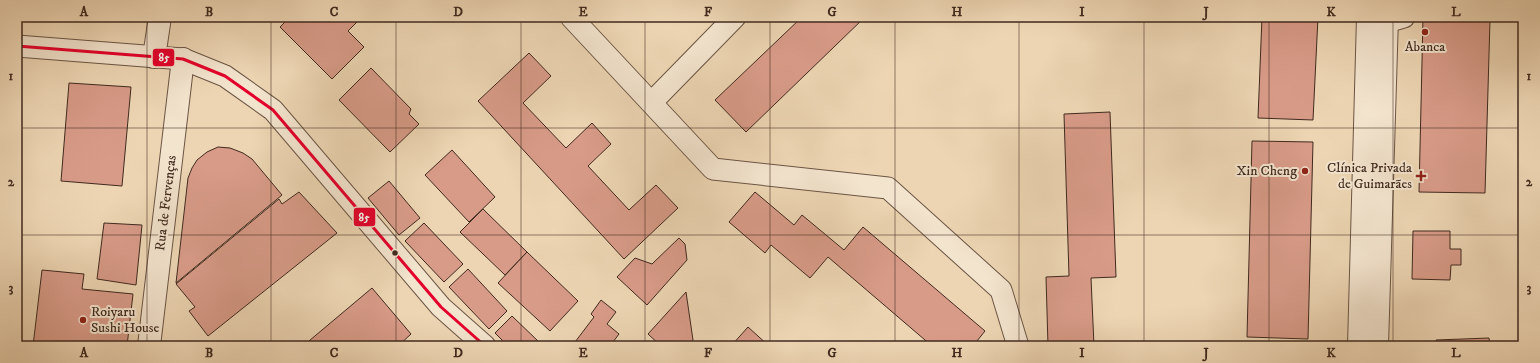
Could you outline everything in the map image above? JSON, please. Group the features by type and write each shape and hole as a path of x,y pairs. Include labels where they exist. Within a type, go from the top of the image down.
{"street":[{"path":"154,57 160,17"},
{"path":"571,17 714,169 888,188 1001,290 1018,346"},
{"path":"652,102 734,17"},
{"path":"1359,346 1386,18"},
{"path":"1377,346 1386,18"},
{"path":"17,46 183,59 225,76 273,110 440,307 485,346"},
{"name":"Rua de Fervenças","path":"149,346 183,59"}],"building":[{"path":"290,17 362,17 348,31 364,47 332,79 280,27"},
{"path":"802,17 865,17 746,132 715,100"},
{"path":"1262,17 1318,17 1313,120 1258,118"},
{"path":"1423,18 1490,20 1485,193 1419,192"},
{"path":"529,53 551,76 523,103 566,148 592,123 611,144 588,166 629,210 656,185 678,208 624,259 478,101"},
{"path":"371,68 411,109 409,114 419,124 390,152 339,100"},
{"path":"69,83 131,87 122,186 61,181"},
{"path":"1110,112 1116,277 1091,278 1094,346 1048,346 1046,277 1069,276 1064,114"},
{"path":"1252,141 1313,142 1308,339 1247,337"},
{"path":"218,147 230,148 243,153 252,159 282,195 176,283 188,178 197,160 207,152"},
{"path":"452,150 495,197 469,222 425,175"},
{"path":"389,181 420,218 399,235 368,198"},
{"path":"299,192 337,233 208,336 189,311 195,307 176,284 279,199 282,204"},
{"path":"755,192 794,225 802,215 844,250 863,227 985,331 973,346 932,346 828,257 810,278 771,245 765,253 729,222"},
{"path":"483,209 527,252 505,275 460,232"},
{"path":"104,223 142,225 136,285 97,279"},
{"path":"424,223 463,264 444,282 405,241"},
{"path":"1413,231 1450,231 1450,249 1461,249 1461,265 1451,265 1450,280 1412,279"},
{"path":"679,238 685,244 687,260 647,305 617,277 635,258 652,264"},
{"path":"527,252 578,301 550,331 498,283"},
{"path":"468,269 507,311 489,329 449,287"},
{"name":"Roiyaru Sushi House","path":"42,270 84,274 82,289 133,294 127,346 33,346"},
{"path":"372,288 411,334 398,346 303,346"},
{"path":"686,292 693,340 688,346 661,346 648,334"},
{"path":"601,300 616,312 607,324 619,334 613,342 618,346 572,346 594,317 591,314"},
{"path":"512,316 539,342 535,346 508,346 495,333"},
{"path":"748,327 769,346 731,346"},
{"path":"1489,338 1490,346 1436,346 1436,340"}],"transit line":[{"name":"85","path":"17,46 183,59 225,76 273,110 441,307 485,346"}],"place":[{"name":"Abanca","path":"1425,32"},
{"name":"Xin Cheng","path":"1305,171"},
{"name":"Clínica Privada de Guimarães","path":"1421,176"},
{"name":"Roiyaru Sushi House","path":"83,320"}]}
